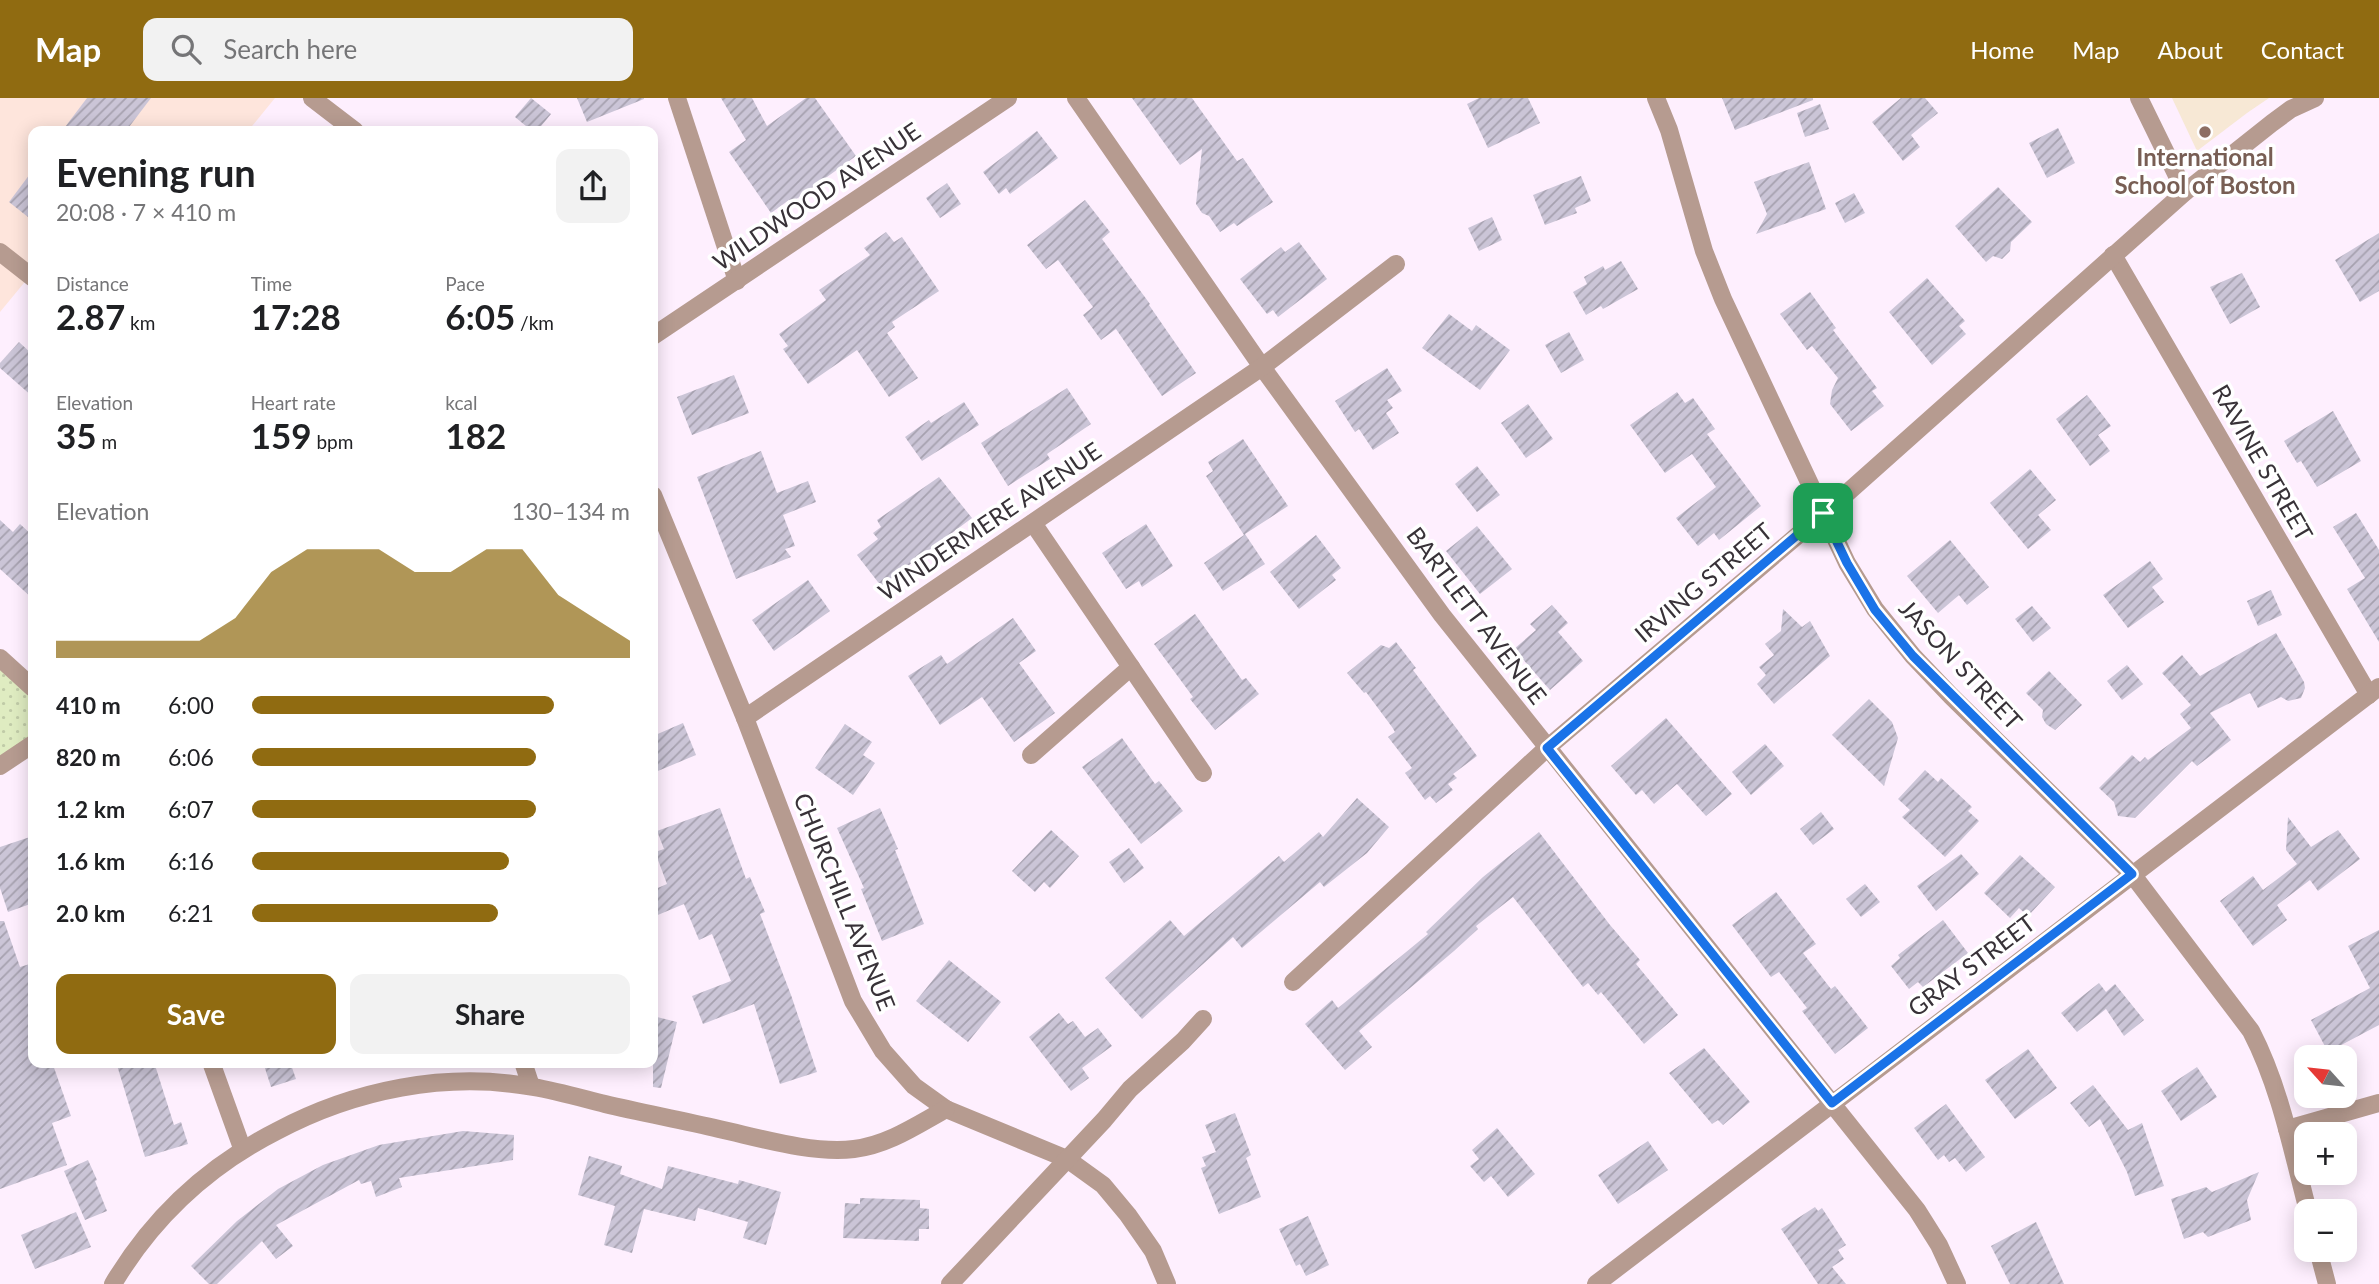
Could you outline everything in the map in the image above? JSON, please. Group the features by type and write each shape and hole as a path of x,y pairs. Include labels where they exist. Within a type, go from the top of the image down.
{"street":[{"path":"312,98 348,126"},
{"path":"677,98 737,281"},
{"name":"WILDWOOD AVENUE","path":"658,333 1007,98"},
{"name":"BARTLETT AVENUE","path":"1076,98 1262,367 1441,615 1917,1210 1939,1245 1957,1284"},
{"name":"JASON STREET","path":"1657,98 1704,251 1723,299 1847,563 1875,610 1913,656 2132,874 2251,1031 2269,1070 2305,1199"},
{"path":"2139,98 2185,192"},
{"name":"IRVING STREET","path":"1293,982 1547,748 1968,387 2185,192 2291,109 2315,98"},
{"path":"0,252 28,274"},
{"name":"RAVINE STREET","path":"2113,255 2374,691"},
{"name":"WINDERMERE AVENUE","path":"745,718 1262,367 1396,264"},
{"name":"CHURCHILL AVENUE","path":"658,507 745,718 853,1001 883,1051 914,1086 946,1109 1067,1159 1103,1185 1153,1251 1167,1284"},
{"path":"1033,523 1203,773"},
{"path":"0,658 28,683"},
{"path":"1031,755 1131,667"},
{"name":"GRAY STREET","path":"1595,1284 2374,691"},
{"path":"0,766 28,747"},
{"path":"950,1284 1130,1089 1203,1019"},
{"path":"213,1068 243,1148"},
{"path":"525,1068 531,1086"},
{"path":"113,1284 158,1221 199,1180 243,1148 296,1121 351,1098 401,1087 466,1082 531,1086 801,1147 854,1149 893,1139 946,1109"},
{"path":"2287,1129 2379,1103"},
{"path":"2321,1262 2327,1284"}],"shaded area":[{"path":"0,98 275,98 252,126 28,126 28,278 0,312"},
{"name":"International School of Boston","path":"2172,98 2269,98 2197,151"}],"green space":[{"path":"0,658 28,683 28,747 0,766"}],"building":[{"path":"87,98 151,98 130,126 66,126"},
{"path":"531,98 551,114 541,126 526,126 515,117"},
{"path":"577,98 644,98 644,99 587,122"},
{"path":"721,98 752,98 767,126 806,98 815,98 856,156 791,203 789,200 771,213 729,152 746,140"},
{"path":"1132,98 1192,98 1237,161 1243,158 1273,202 1237,226 1234,223 1220,232 1196,204 1202,149 1180,165"},
{"path":"1479,98 1528,98 1540,123 1488,148 1467,104"},
{"path":"1722,98 1813,98 1813,100 1735,130"},
{"path":"1901,98 1925,98 1938,113 1911,135 1920,147 1903,161 1872,122"},
{"path":"1820,104 1829,129 1805,137 1797,113"},
{"path":"2058,128 2075,163 2047,178 2029,143"},
{"path":"1037,131 1058,158 1010,194 1006,188 999,194 983,172"},
{"path":"1809,162 1826,209 1756,234 1767,214 1754,182"},
{"path":"1581,176 1591,201 1575,208 1577,213 1545,225 1533,195"},
{"path":"28,177 28,217 9,202"},
{"path":"947,183 961,204 940,218 926,198"},
{"path":"1998,187 2032,222 2011,242 2010,251 2002,259 1993,256 1986,262 1955,226"},
{"path":"1854,193 1865,213 1845,223 1835,203"},
{"path":"1085,200 1110,232 1102,239 1196,373 1162,396 1116,329 1101,340 1083,315 1093,307 1058,260 1046,269 1027,245"},
{"path":"1492,217 1502,240 1479,251 1468,228"},
{"path":"886,232 894,242 902,237 939,291 892,322 895,327 887,333 918,378 889,397 857,350 808,384 783,349 788,346 779,334 826,300 819,290 870,255 864,248"},
{"path":"2379,233 2379,291 2360,302 2335,260"},
{"path":"1299,242 1327,279 1278,317 1273,310 1267,314 1240,279 1281,247 1285,252"},
{"path":"1621,261 1638,289 1603,309 1601,306 1586,315 1573,292 1587,284 1584,277 1603,266 1605,270"},
{"path":"2242,273 2260,307 2230,324 2210,287"},
{"path":"1927,278 1965,321 1959,326 1966,334 1932,365 1889,312"},
{"path":"1810,292 1836,328 1833,330 1877,388 1872,391 1884,406 1851,431 1830,404 1832,390 1838,378 1812,346 1807,350 1780,314"},
{"path":"1449,314 1472,331 1476,325 1510,350 1480,390 1422,348"},
{"path":"1569,332 1584,360 1561,373 1545,345"},
{"path":"19,342 28,350 28,393 0,368 0,363"},
{"path":"1387,368 1402,391 1387,400 1393,408 1386,413 1399,433 1373,450 1359,429 1355,432 1335,401"},
{"path":"734,375 749,413 692,435 677,397"},
{"path":"1067,388 1091,424 1047,454 1050,459 1008,486 981,443"},
{"path":"1677,392 1685,403 1693,398 1715,429 1707,434 1761,506 1719,540 1714,533 1698,546 1676,518 1716,487 1692,454 1665,473 1630,425"},
{"path":"2087,395 2111,426 2098,435 2110,451 2090,466 2056,419"},
{"path":"964,402 979,425 922,461 905,437 929,420 931,423"},
{"path":"1528,404 1553,439 1526,458 1501,423"},
{"path":"2333,411 2361,461 2317,487 2301,461 2297,463 2284,441"},
{"path":"1243,439 1288,506 1245,534 1265,564 1223,591 1204,563 1244,535 1206,476 1213,471 1208,462"},
{"path":"761,451 777,493 808,481 816,502 783,515 795,546 785,549 791,557 736,579 697,477"},
{"path":"1477,466 1500,495 1477,512 1455,484"},
{"path":"2030,469 2056,500 2038,515 2051,530 2028,549 1990,503"},
{"path":"939,477 972,518 881,586 857,555 878,539 873,533 881,527 877,520"},
{"path":"2356,513 2379,550 2379,642 2347,589 2365,578 2333,527"},
{"path":"0,520 13,532 20,524 28,531 28,594 0,569"},
{"path":"1146,524 1173,566 1142,587 1139,581 1126,589 1102,553"},
{"path":"1477,526 1512,569 1480,594 1446,551"},
{"path":"1316,535 1341,568 1332,575 1336,580 1299,609 1270,572"},
{"path":"1950,540 1989,587 1967,605 1959,595 1938,613 1907,576"},
{"path":"2150,561 2163,579 2152,587 2164,602 2128,628 2103,595"},
{"path":"808,580 830,611 774,651 752,620"},
{"path":"2271,590 2282,615 2258,626 2247,601"},
{"path":"1552,605 1568,623 1558,632 1583,661 1550,690 1514,649 1536,630 1530,624"},
{"path":"2032,606 2051,628 2033,642 2015,619"},
{"path":"1783,609 1802,627 1810,621 1830,656 1774,704 1757,684 1766,675 1759,667 1774,655 1765,644 1781,631"},
{"path":"1195,614 1242,680 1246,678 1259,694 1215,730 1190,699 1193,697 1154,644"},
{"path":"1013,618 1036,651 1019,663 1055,713 1014,742 982,697 940,725 908,676 941,655 947,664"},
{"path":"2276,633 2304,682 2301,698 2288,701 2281,697 2258,708 2250,693 2210,713 2231,740 2197,766 2192,761 2135,818 2118,816 2114,802 2099,788 2132,755 2140,762 2145,757 2148,760 2191,728 2180,714 2191,705 2162,673 2182,655 2200,676"},
{"path":"1396,642 1416,668 1413,670 1477,756 1453,774 1457,778 1448,784 1453,790 1436,803 1430,796 1425,800 1405,773 1412,768 1388,737 1395,732 1366,692 1364,693 1347,673 1381,645 1389,648"},
{"path":"2127,665 2143,684 2122,700 2107,681"},
{"path":"2049,671 2082,705 2055,730 2046,724 2042,717 2043,710 2026,693"},
{"path":"1869,699 1892,722 1898,738 1884,786 1832,735"},
{"path":"1666,718 1732,794 1706,816 1677,784 1654,804 1642,790 1636,795 1611,766"},
{"path":"683,723 696,755 658,771 658,734"},
{"path":"845,724 872,742 863,755 875,763 853,795 815,768"},
{"path":"1122,738 1155,784 1159,781 1183,811 1141,844 1082,767"},
{"path":"1765,744 1784,766 1751,795 1732,772"},
{"path":"1925,770 1938,782 1941,778 1972,807 1968,811 1979,821 1945,857 1902,817 1910,810 1898,799"},
{"path":"1357,798 1389,827 1367,853 1324,887 1320,882 1242,948 1233,937 1142,1019 1105,978 1170,920 1184,936 1279,856 1284,862 1319,832 1323,837"},
{"path":"720,808 746,879 750,877 765,912 760,914 817,1072 780,1084 754,1004 703,1024 692,996 731,981 712,934 699,940 684,904 658,915 658,888 667,884 658,860 658,851 664,849 658,831"},
{"path":"880,808 898,849 895,850 924,924 882,941 861,889 864,888 837,828"},
{"path":"1821,812 1834,829 1813,845 1800,829"},
{"path":"2288,817 2311,847 2338,830 2360,859 2318,891 2310,880 2277,905 2287,920 2253,946 2220,901 2253,876 2263,890 2297,864 2286,850"},
{"path":"1051,830 1079,856 1050,888 1044,882 1035,892 1012,871"},
{"path":"1539,832 1640,960 1636,964 1678,1015 1644,1044 1601,992 1598,995 1588,983 1583,987 1513,897 1476,926 1478,929 1454,951 1359,1031 1372,1047 1345,1070 1305,1024 1332,1000 1338,1008 1428,934 1426,932 1483,877"},
{"path":"28,838 28,905 8,912 0,888 0,847"},
{"path":"1129,848 1144,868 1124,883 1109,862"},
{"path":"1961,854 1979,874 1936,911 1917,886"},
{"path":"2020,855 2055,887 2028,916 2019,908 2010,918 1984,893"},
{"path":"1865,884 1880,902 1861,917 1846,899"},
{"path":"1776,892 1816,944 1803,953 1831,989 1835,986 1868,1028 1835,1054 1802,1011 1807,1008 1779,972 1771,977 1732,925"},
{"path":"1943,920 1968,953 1923,987 1918,982 1909,989 1891,966 1900,958 1898,955"},
{"path":"0,921 4,921 20,967 28,965 28,1068 54,1068 71,1116 52,1123 67,1165 0,1189"},
{"path":"2379,930 2379,1025 2341,1045 2324,1045 2311,1020 2370,988 2348,946"},
{"path":"949,960 1001,1002 968,1042 916,1001"},
{"path":"2099,983 2106,992 2115,984 2144,1020 2124,1036 2106,1009 2077,1032 2061,1013"},
{"path":"1059,1013 1068,1024 1073,1021 1085,1037 1098,1028 1112,1046 1082,1068 1089,1078 1071,1091 1029,1037"},
{"path":"658,1017 677,1022 661,1088 653,1087 653,1068 658,1068"},
{"path":"1704,1048 1750,1102 1723,1125 1718,1120 1712,1124 1669,1073"},
{"path":"2028,1049 2057,1088 2015,1119 1985,1080"},
{"path":"2197,1067 2217,1097 2181,1121 2161,1091"},
{"path":"118,1068 156,1068 174,1125 181,1122 188,1144 145,1157"},
{"path":"265,1068 292,1068 296,1079 271,1087"},
{"path":"2093,1085 2128,1130 2142,1123 2164,1186 2135,1196 2127,1172 2100,1119 2089,1127 2070,1103"},
{"path":"1946,1104 1985,1157 1966,1172 1955,1158 1949,1162 1944,1155 1938,1160 1914,1128"},
{"path":"1235,1113 1251,1155 1246,1158 1261,1197 1219,1214 1201,1168 1206,1166 1202,1157 1216,1152 1205,1125"},
{"path":"1497,1128 1535,1174 1508,1197 1491,1176 1484,1182 1470,1166 1479,1159 1472,1150"},
{"path":"463,1131 514,1135 513,1160 399,1178 402,1187 376,1197 371,1181 361,1184 359,1180 276,1225 293,1246 276,1259 262,1241 217,1284 209,1284 191,1266 237,1221 278,1189 323,1165 379,1145"},
{"path":"1648,1141 1668,1170 1618,1204 1598,1175"},
{"path":"589,1156 622,1166 620,1174 662,1189 668,1166 738,1184 739,1180 781,1192 766,1245 743,1238 748,1222 698,1208 695,1221 644,1209 632,1253 604,1245 615,1206 578,1195"},
{"path":"88,1160 107,1211 85,1220 64,1171"},
{"path":"2259,1172 2247,1200 2251,1220 2208,1237 2203,1232 2184,1239 2171,1199 2206,1187 2212,1192"},
{"path":"860,1198 920,1200 920,1208 929,1209 929,1229 919,1229 919,1241 843,1238 845,1203 860,1204"},
{"path":"1815,1207 1818,1211 1822,1208 1846,1245 1838,1250 1844,1259 1832,1267 1846,1284 1818,1284 1781,1229"},
{"path":"76,1212 91,1247 35,1269 21,1235"},
{"path":"1308,1216 1329,1265 1306,1276 1300,1264 1296,1266 1279,1229"},
{"path":"2036,1222 2064,1284 2010,1284 1991,1246"}],"place":[{"name":"International School of Boston","path":"2205,132"}],"route":[{"path":"1823,513 1847,563 1875,610 1913,656 2132,874 1832,1103 1547,748 1823,513"}]}
